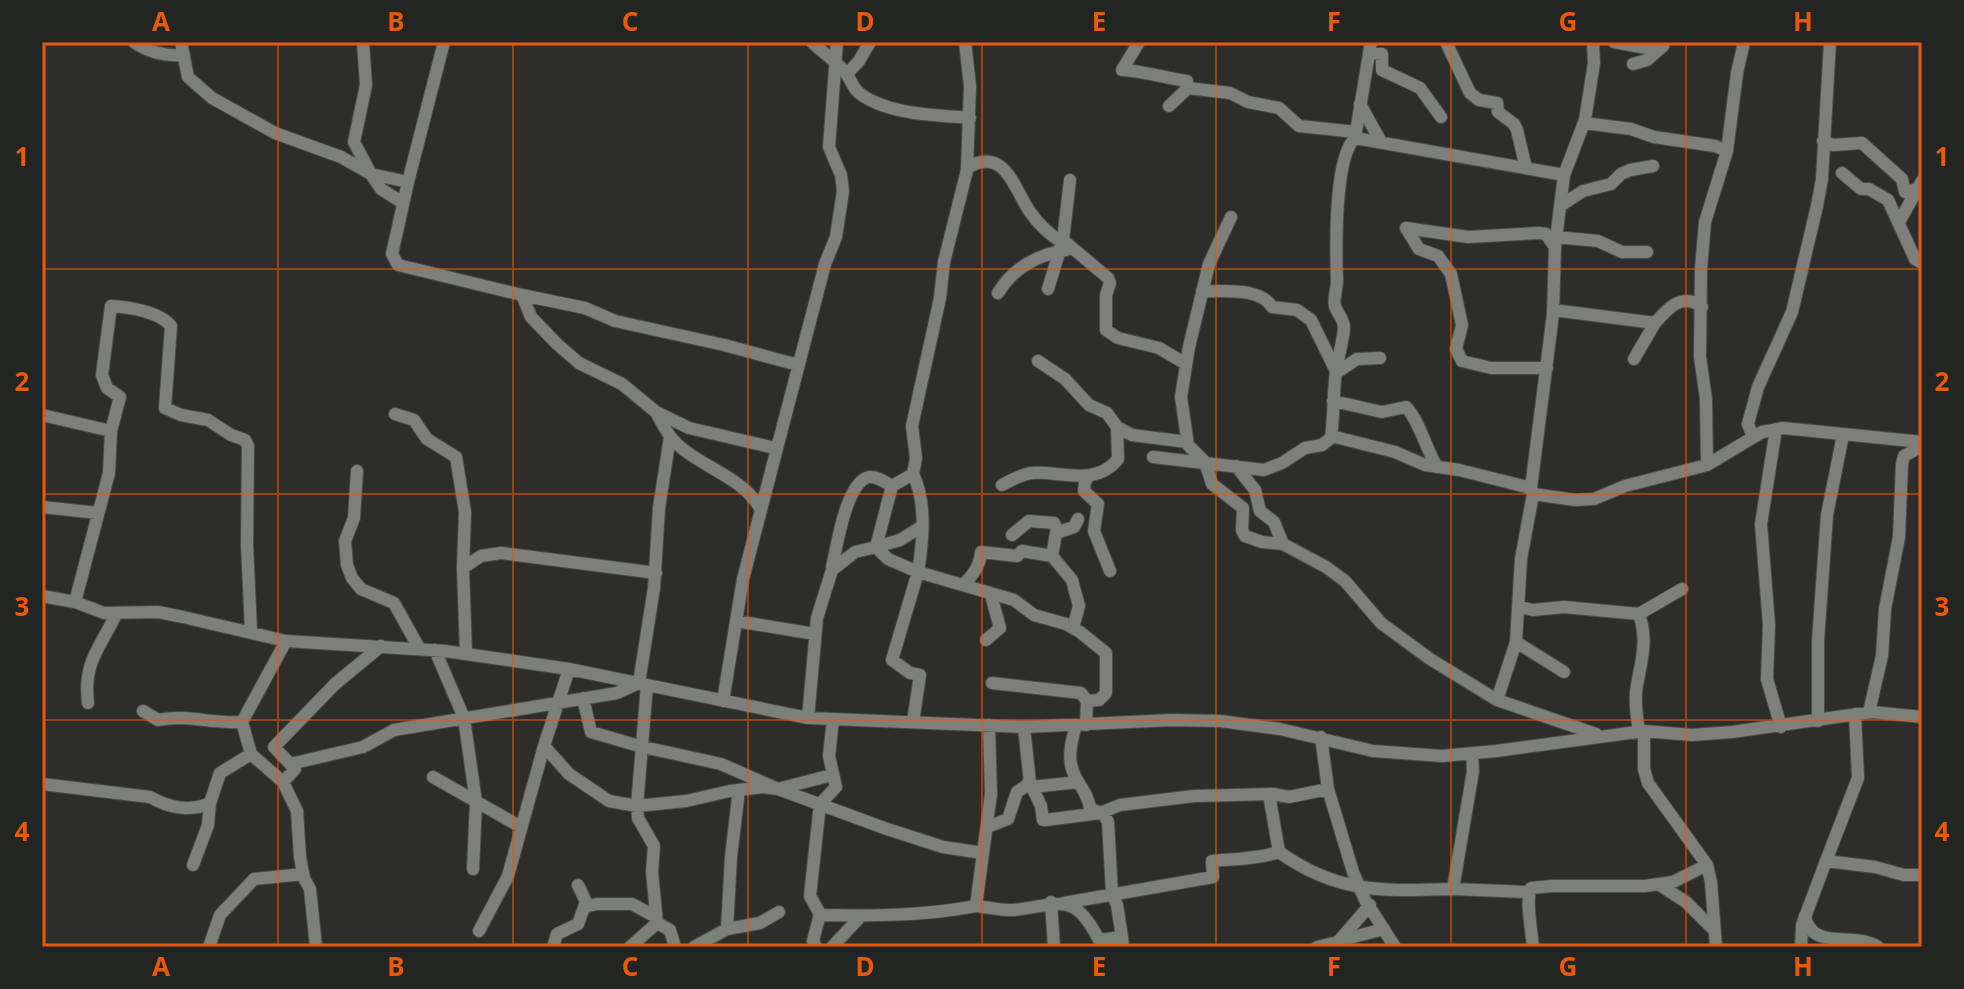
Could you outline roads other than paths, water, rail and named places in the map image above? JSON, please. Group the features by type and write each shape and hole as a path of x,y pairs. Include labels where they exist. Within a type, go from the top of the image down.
{"street":[{"path":"134,42 159,53 183,49 188,77 228,109 275,133 329,151 371,174 408,182"},
{"path":"363,42 366,85 354,142 381,189 403,203"},
{"path":"444,42 392,254 398,265 585,308 615,321 798,365"},
{"path":"812,42 847,74 855,89 880,104 920,113 970,118"},
{"path":"723,701 743,579 825,264 836,237 842,204 841,175 829,147 837,42"},
{"path":"847,74 870,42"},
{"path":"913,722 920,675 910,673 892,660 918,572 920,494 913,474 916,458 912,426 940,298 944,262 967,168 970,118 969,60 965,42"},
{"path":"1139,42 1122,70 1187,81"},
{"path":"1446,42 1470,93 1479,100 1497,103 1498,112 1514,124 1526,168"},
{"path":"1614,42 1661,46"},
{"path":"1707,465 1706,399 1700,357 1705,222 1727,151 1744,42"},
{"path":"1753,437 1748,424 1758,387 1792,312 1822,179 1830,42"},
{"path":"1497,700 1516,642 1521,559 1547,368 1564,175 1584,123 1594,43"},
{"path":"1633,64 1647,60 1661,46"},
{"path":"1441,117 1420,88 1382,70 1382,54 1370,48 1355,135 1340,170 1339,213 1334,245 1337,279 1335,306 1344,330 1336,372 1331,436 1327,443 1305,448 1255,475 1243,508 1242,530 1245,536 1283,544 1326,567 1345,581 1381,623 1430,659 1497,700 1599,735"},
{"path":"1169,106 1188,88 1230,93 1248,102 1279,108 1299,126 1564,175"},
{"path":"1360,104 1381,142"},
{"path":"1584,123 1631,129 1654,137 1715,146 1727,151"},
{"path":"1823,141 1833,145 1862,143 1914,187"},
{"path":"967,168 984,162 1000,166 1014,181 1030,212 1052,236 1108,278 1106,330 1118,338 1159,348 1186,364"},
{"path":"1560,206 1583,191 1611,184 1630,170 1653,166"},
{"path":"1842,173 1861,189 1869,189 1888,200 1915,259 1922,263"},
{"path":"1048,289 1065,246 1070,180"},
{"path":"1888,200 1914,187"},
{"path":"1899,222 1914,187"},
{"path":"1231,217 1209,264 1181,397 1196,452 1212,484 1243,508"},
{"path":"1547,368 1491,368 1462,361 1456,349 1462,325 1451,274 1438,256 1419,249 1406,228 1468,237 1539,233 1556,242 1598,241 1622,252 1647,252"},
{"path":"998,293 1007,279 1031,260 1065,246"},
{"path":"1202,291 1256,295 1269,301 1272,307 1304,314 1317,329 1336,372"},
{"path":"522,295 531,317 557,344 579,363 622,384 656,412 689,428 775,448"},
{"path":"1634,359 1655,323 1671,305 1680,301 1695,302 1702,307"},
{"path":"75,602 109,473 111,431 120,397 104,383 103,365 111,306 124,307 161,318 171,326 165,408 181,415 208,420 245,440 248,446 247,545 251,631"},
{"path":"1553,310 1655,323"},
{"path":"1336,372 1357,359 1380,358"},
{"path":"1038,361 1065,379 1089,405 1107,413 1117,427 1132,435 1171,442 1236,466 1264,470"},
{"path":"1333,401 1382,412 1406,407 1413,414 1437,467"},
{"path":"656,412 678,445 747,492 761,510"},
{"path":"395,414 414,420 427,439 456,457 465,512 466,654"},
{"path":"42,415 111,431"},
{"path":"1002,485 1028,474 1071,477 1103,471 1118,459 1117,427"},
{"path":"1331,436 1395,452 1425,465 1459,470 1575,500 1594,499 1625,486 1707,465 1762,432 1776,429 1799,428 1905,448 1922,443"},
{"path":"1776,429 1761,524 1769,625 1767,679 1781,727"},
{"path":"1818,721 1818,641 1827,515 1843,435"},
{"path":"657,920 652,872 654,846 638,818 637,806 643,684 656,573 659,508 670,437"},
{"path":"1869,712 1882,656 1885,609 1899,537 1901,469 1905,448"},
{"path":"1153,457 1196,452"},
{"path":"1236,466 1252,485 1260,511 1274,522 1283,544"},
{"path":"357,471 354,518 345,541 347,565 361,589 394,603 419,648"},
{"path":"876,547 892,486 913,474"},
{"path":"1090,475 1085,481 1084,491 1098,504 1094,531 1110,571"},
{"path":"808,718 817,618 850,497 858,483 867,477 876,477 892,486"},
{"path":"42,507 98,513"},
{"path":"1058,532 1074,527 1078,519"},
{"path":"1012,535 1029,521 1054,523 1058,532 1052,556"},
{"path":"832,570 855,552 900,540 921,527"},
{"path":"841,530 855,552"},
{"path":"876,547 888,559 918,572 1014,600 1034,615 1073,628 1106,653 1106,693 1099,700 1087,701"},
{"path":"963,585 973,575 981,552 1017,556 1022,551 1029,551 1052,556 1072,580 1079,606 1073,628"},
{"path":"463,568 481,556 501,553 656,573"},
{"path":"1520,607 1533,610 1564,607 1639,614 1682,589"},
{"path":"986,640 1000,628 992,599 996,595"},
{"path":"42,596 116,614 158,612 286,641 419,648 569,669 808,718 1024,727 1172,720 1220,721 1321,737 1373,751 1442,756 1642,731 1707,735 1781,727 1869,712 1922,717"},
{"path":"88,703 86,675 116,614"},
{"path":"1639,614 1646,649 1636,690 1644,769 1648,783 1707,865 1716,947"},
{"path":"736,621 815,634"},
{"path":"286,641 242,722 251,754 283,782 297,811 303,874 310,889 316,947"},
{"path":"1516,642 1564,672"},
{"path":"283,782 295,769 274,747 279,739 335,684 381,646"},
{"path":"435,650 464,718 476,802 473,869"},
{"path":"479,931 508,876 569,669"},
{"path":"992,683 1081,693 1087,701"},
{"path":"290,764 363,747 394,730 617,693 643,684"},
{"path":"583,698 591,732 721,764 778,789 943,847 983,853"},
{"path":"1058,902 1085,918 1099,940 1123,942 1112,893 1108,822 1090,808 1088,795 1073,773 1070,747 1081,725 1087,701"},
{"path":"143,711 158,720 179,716 218,724 242,722"},
{"path":"1801,947 1800,934 1805,916 1858,778 1855,714"},
{"path":"816,947 813,941 819,915 810,896 826,806 834,781 829,756 833,719"},
{"path":"976,906 991,794 989,725"},
{"path":"1024,727 1029,786 1041,806 1043,820 1100,813 1120,805 1194,796 1269,794 1289,797 1328,789"},
{"path":"1321,737 1328,789 1360,889 1395,947"},
{"path":"544,746 569,774 609,801 637,806 686,801 706,794 834,781"},
{"path":"193,865 208,825 210,803 220,773 251,754"},
{"path":"1453,889 1473,771 1472,754"},
{"path":"433,777 521,827"},
{"path":"987,827 1008,819 1017,792 1029,786 1078,782"},
{"path":"42,784 150,797 166,807 199,808 210,803"},
{"path":"727,929 739,790"},
{"path":"1269,794 1279,852 1320,877 1360,889 1528,892 1536,886 1658,884 1680,881 1707,865"},
{"path":"819,915 944,912 976,906 1012,910 1213,877 1212,861 1233,857 1260,858 1279,852"},
{"path":"1826,861 1875,867 1904,875 1922,875"},
{"path":"209,947 220,915 254,879 303,874"},
{"path":"1658,884 1686,902 1715,931"},
{"path":"553,947 557,934 578,924 586,902 578,885"},
{"path":"1528,892 1533,947"},
{"path":"1054,947 1058,902"},
{"path":"584,907 632,904 696,946 727,929 760,923 779,912"},
{"path":"1338,941 1370,905"},
{"path":"832,947 861,916"},
{"path":"1805,916 1809,929 1815,935 1869,940 1878,947"},
{"path":"630,947 657,920"},
{"path":"1317,947 1384,929"},
{"path":"670,930 675,947"}]}
